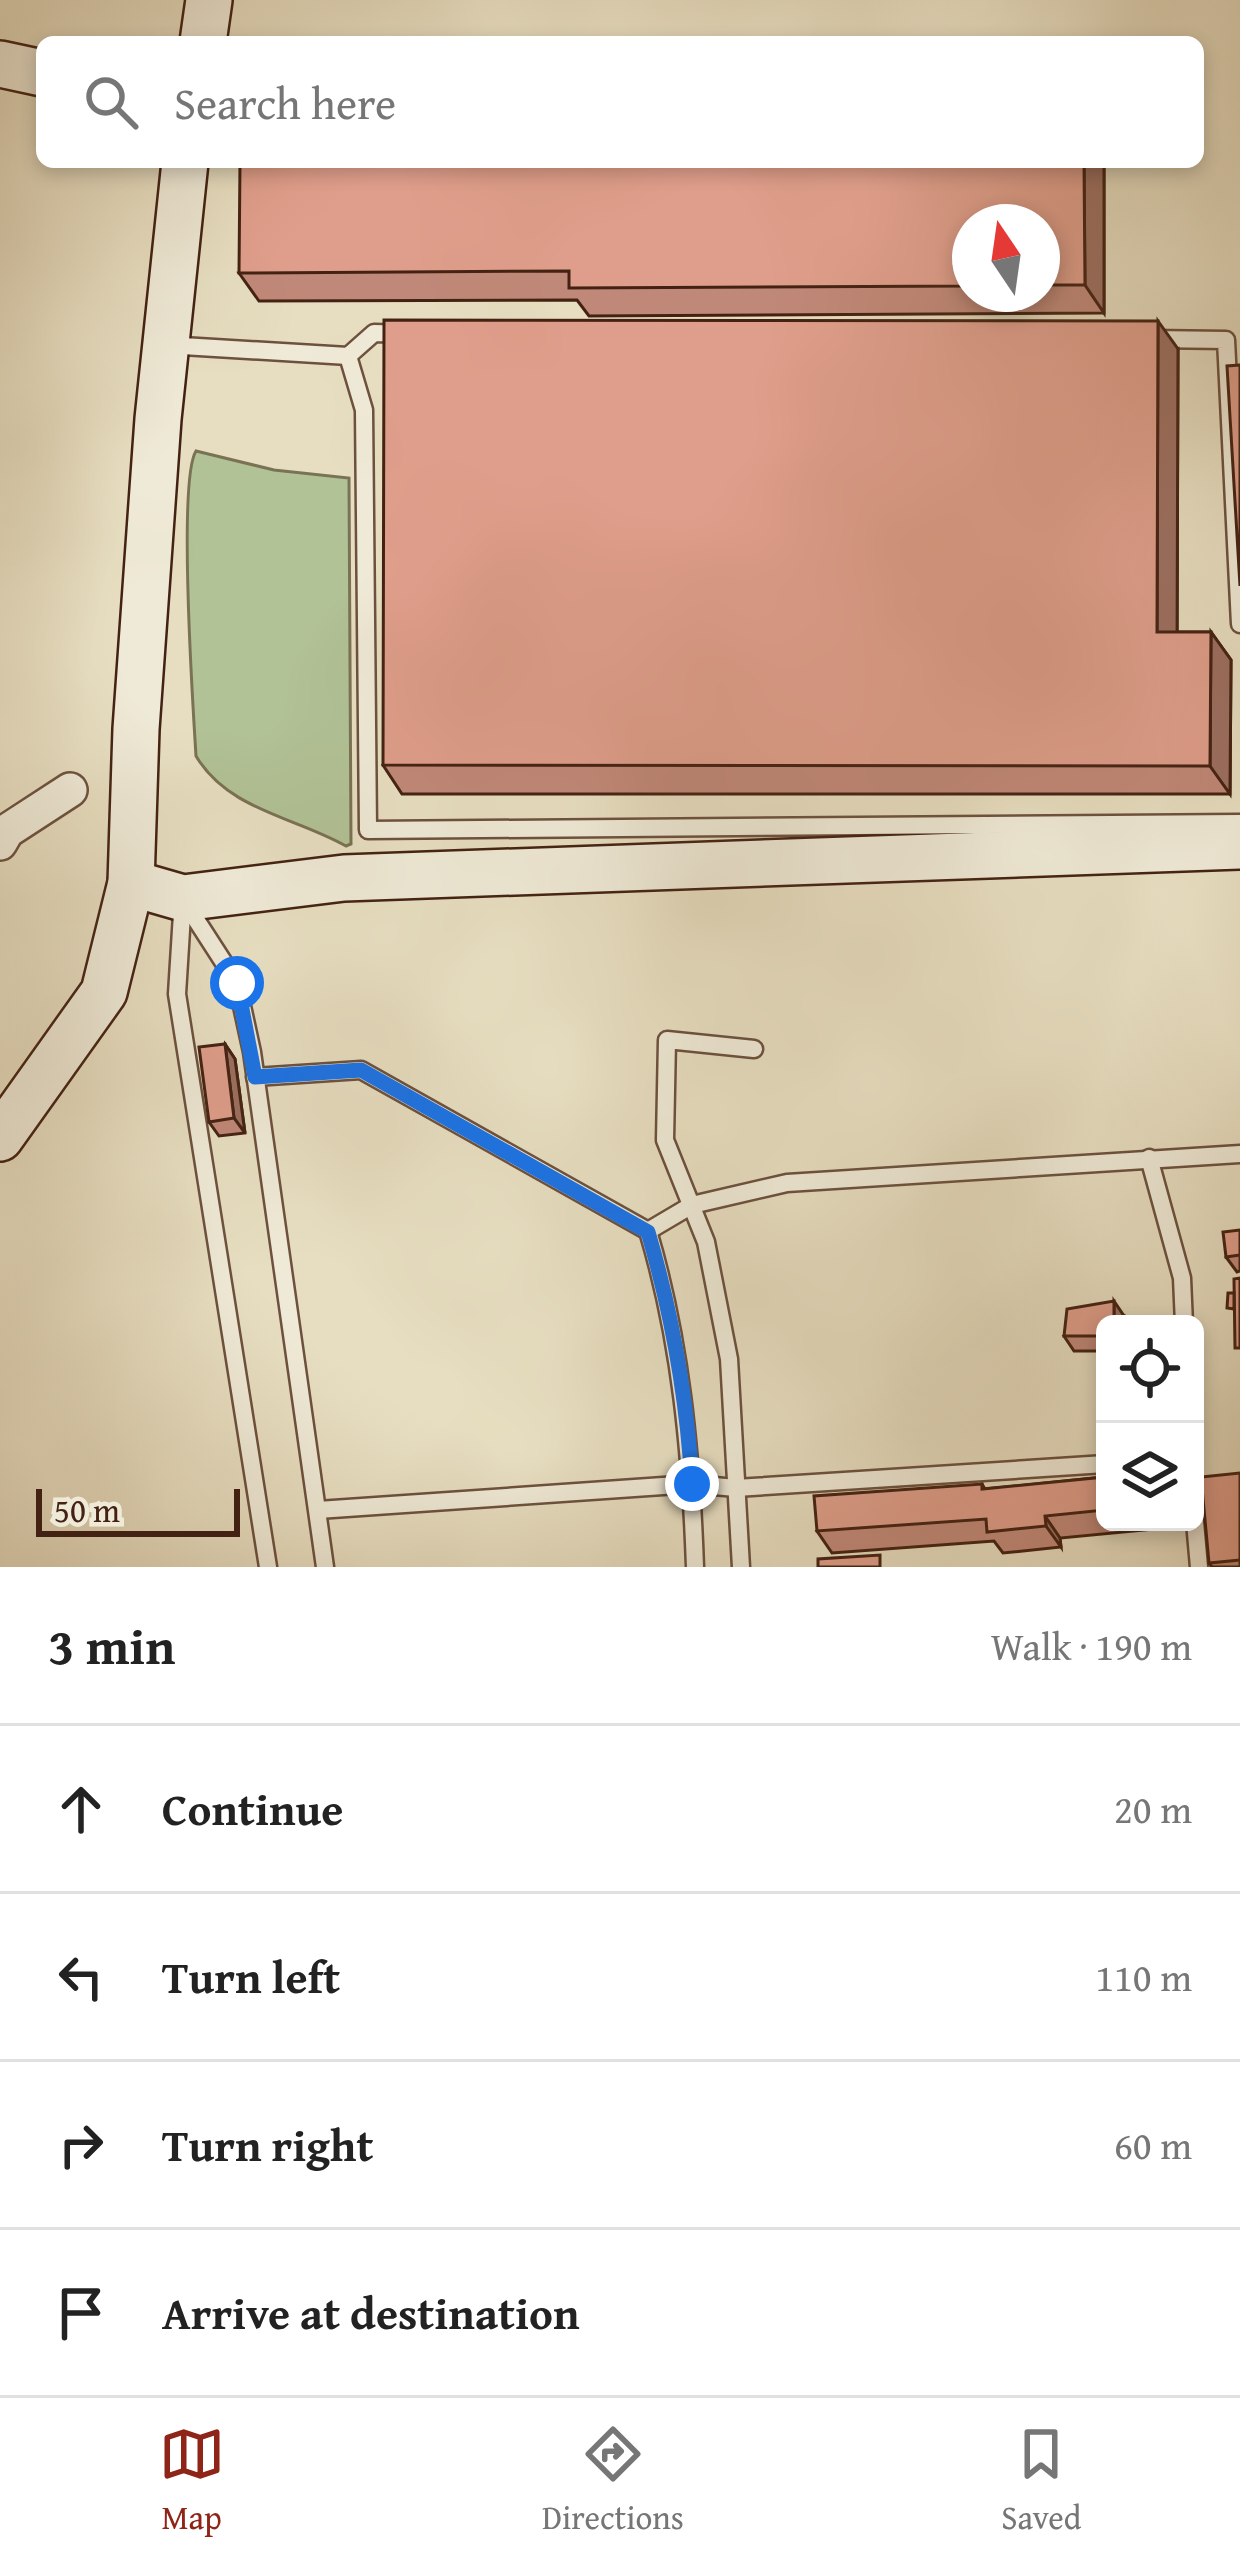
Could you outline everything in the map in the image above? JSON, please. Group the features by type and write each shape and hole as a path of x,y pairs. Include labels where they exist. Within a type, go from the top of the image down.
{"street":[{"path":"204,36 209,0"},
{"path":"0,64 36,73"},
{"path":"0,1138 104,992 131,883 136,729 165,345 184,168"},
{"path":"0,843 7,832 70,790"},
{"path":"131,883 183,898 344,878 1240,846"}],"lane":[{"path":"165,345 348,356 374,333 421,334"},
{"path":"1131,339 1226,340 1233,371 1240,624"},
{"path":"348,356 364,410 368,830 1240,823"},
{"path":"183,898 237,983 255,1077 325,1567"},
{"path":"183,898 177,994 268,1567"},
{"path":"741,1567 729,1359 706,1242 665,1140 667,1040 754,1049"},
{"path":"255,1077 361,1070 648,1232 665,1288 688,1428 695,1567"},
{"path":"648,1232 692,1205 787,1183 1240,1154"},
{"path":"1149,1158 1182,1278 1184,1315"},
{"path":"319,1510 692,1484 736,1488 1096,1465"},
{"path":"1196,1531 1199,1567"}],"green space":[{"path":"196,451 274,470 349,478 351,844 346,846 244,801 196,756 187,548"}],"building":[{"path":"240,168 1084,168 1085,285 1060,285 1060,204 952,204 952,286 569,288 569,271 239,273"},
{"path":"384,320 1158,321 1157,632 1211,632 1210,766 383,765"},
{"path":"1240,365 1240,586 1227,366"},
{"path":"225,1044 234,1118 209,1122 199,1047"},
{"path":"1240,1230 1240,1255 1226,1257 1223,1232"},
{"path":"1240,1278 1240,1348 1235,1348 1234,1279"},
{"path":"1228,1293 1234,1293 1234,1309 1227,1308"},
{"path":"1114,1301 1114,1315 1096,1315 1096,1336 1064,1336 1067,1309"},
{"path":"1240,1473 1240,1560 1209,1563 1204,1477"},
{"path":"1096,1478 1096,1511 1045,1516 1046,1526 987,1532 986,1519 817,1531 814,1496 982,1484 982,1489"},
{"path":"880,1555 880,1567 818,1567 818,1559"}],"route":[{"path":"237,983 255,1077 361,1070 648,1232 665,1288 688,1428 692,1484"}]}
